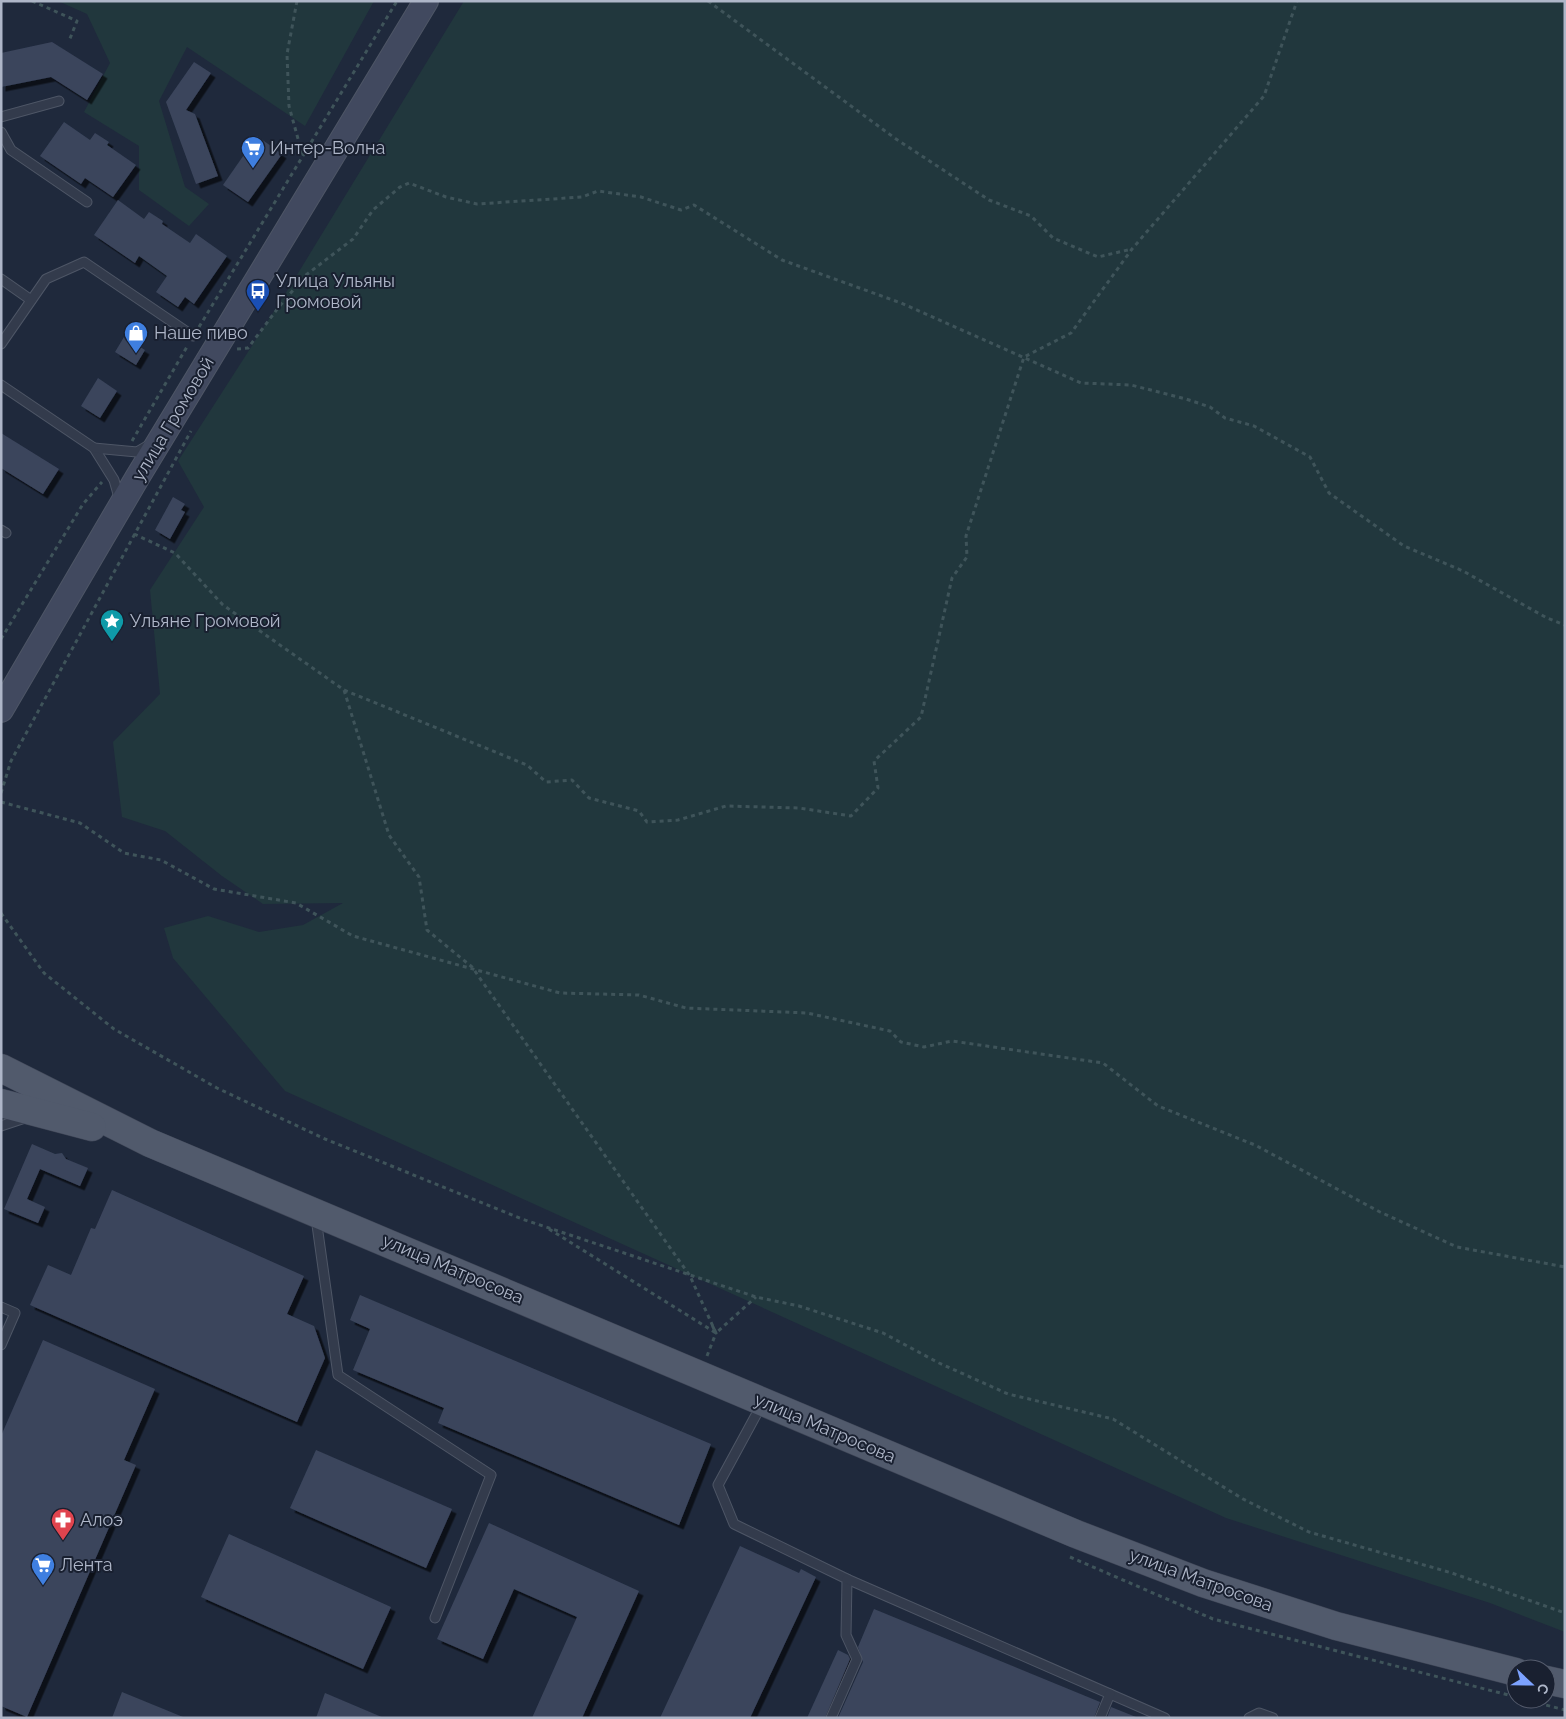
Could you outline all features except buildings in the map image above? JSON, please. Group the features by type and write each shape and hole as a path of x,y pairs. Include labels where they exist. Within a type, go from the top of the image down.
{"main road":[{"name":"улица Громовой","path":"1,710 161,439 426,1"},
{"name":"улица Матросова","path":"1,1068 150,1142 1076,1534 1203,1583 1336,1626 1506,1669"},
{"name":"улица Матросова","path":"1,1103 150,1142"}],"lane":[{"path":"1,117 59,101"},
{"path":"1,132 11,150 87,202"},
{"path":"1,344 46,279 84,262 193,336"},
{"path":"1,279 31,300"},
{"path":"1,384 94,448 110,474 121,506"},
{"path":"94,448 137,452 161,439"},
{"path":"1,1126 39,1112"},
{"path":"314,1210 338,1375 491,1475 435,1618"},
{"path":"1,1308 15,1313 1,1345"},
{"path":"764,1402 718,1485 734,1524 846,1579 1165,1718"},
{"path":"831,1718 856,1659 846,1636 846,1579"},
{"path":"1100,1718 1110,1694"},
{"path":"1249,1718 1259,1713 1273,1718"}],"path":[{"path":"32,1 41,3 77,21 69,41"},
{"path":"297,1 287,54 289,106 304,157"},
{"path":"126,451 193,336 304,157 397,1"},
{"path":"708,1 896,139 989,200 1031,216 1053,238 1098,257 1132,249"},
{"path":"134,534 175,553 223,605 344,690 528,764 546,782 572,780 589,798 639,811 647,822 678,820 726,806 799,808 851,816 878,788 874,761 921,717 952,578 967,557 966,536 1024,357 1071,333 1132,249 1264,96 1297,1"},
{"path":"236,349 248,348 306,275 353,239 373,210 400,187 409,183 446,197 477,204 582,198 598,191 641,198 681,210 694,205 782,260 901,303 1081,383 1131,385 1210,407 1225,418 1254,426 1310,457 1329,493 1404,546 1463,571 1547,618 1565,624"},
{"path":"1,639 83,504 110,474"},
{"path":"1,793 11,761 156,496"},
{"path":"344,690 389,835 419,877 427,930 472,968 690,1276 716,1333"},
{"path":"1,802 80,823 124,853 161,860 214,889 296,903 353,936 560,993 639,995 686,1008 807,1013 890,1031 901,1042 924,1046 952,1040 1103,1063 1158,1106 1255,1145 1380,1212 1457,1247 1565,1267"},
{"path":"1,913 44,973 123,1034 217,1088 325,1139 544,1226 756,1297 799,1306 883,1333 939,1363 1008,1394 1113,1419 1243,1499 1309,1532 1452,1573 1565,1613"},
{"path":"544,1226 716,1333"},
{"path":"716,1333 756,1297"},
{"path":"711,1323 716,1333"}],"green space":[{"path":"58,1 374,1 305,126 187,47 159,101 185,187 209,204 189,226 139,190 139,146 84,112 110,63 87,14"},
{"path":"464,1 1565,1 1565,1632 1490,1603 1226,1518 285,1091 173,958 164,928 208,916 259,932 303,925 343,903 263,904 222,876 165,831 122,817 113,742 160,694 150,590 204,507 178,461 289,288"}],"place":[{"name":"Интер-Волна","path":"253,169"},
{"name":"Улица Ульяны Громовой","path":"258,312"},
{"name":"Наше пиво","path":"136,354"},
{"name":"Ульяне Громовой","path":"112,642"},
{"name":"Алоэ","path":"63,1541"},
{"name":"Лента","path":"43,1586"}]}
